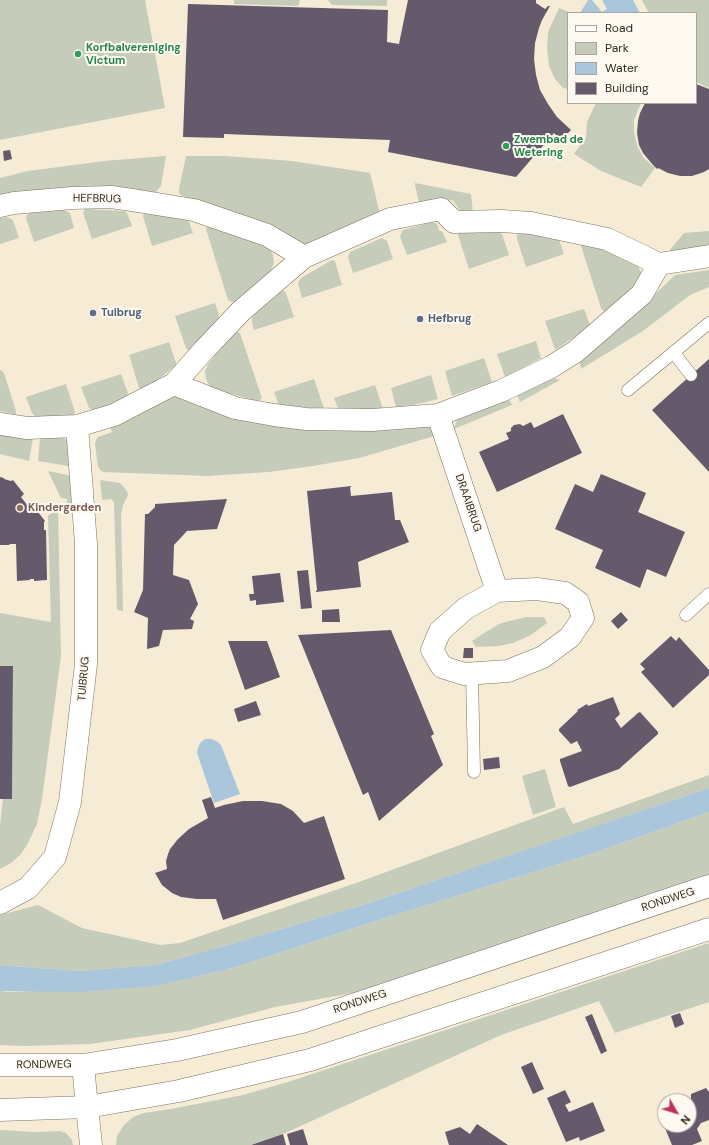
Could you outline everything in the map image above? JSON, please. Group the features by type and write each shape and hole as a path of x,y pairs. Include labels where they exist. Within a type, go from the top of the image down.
{"street":[{"name":"HEFBRUG","path":"0,206 14,203 72,198 111,197 194,210 267,235 304,256"},
{"path":"0,424 28,428 77,426 114,415 174,384 237,314 304,256 390,219 441,209 454,222 502,221 531,223 607,239 659,264 709,256"},
{"path":"174,384 235,408 306,420 372,420 438,415 501,391 551,367 575,352 642,294 659,264"},
{"name":"DRAAIBRUG","path":"438,415 498,591"},
{"name":"TUIBRUG","path":"0,903 28,888 55,856 70,802 86,664 86,544 77,426"},
{"path":"537,589 565,593 578,602 583,618 570,637 543,656 508,670 464,674 442,666 432,650 440,631 466,608 498,591 537,589"},
{"name":"RONDWEG","path":"0,1065 83,1064 177,1050 302,1022 709,886"},
{"path":"0,1110 87,1107 179,1091 310,1060 709,929"},
{"path":"83,1064 91,1145"}],"lane":[{"path":"628,390 709,323"},
{"path":"674,353 691,375"},
{"path":"686,615 709,594"},
{"path":"472,673 474,772"}],"green space":[{"name":"Korfbalvereniging Victum","path":"0,0 145,0 165,108 0,140"},
{"path":"234,0 300,0 298,6 234,4"},
{"path":"328,0 387,0 387,6 332,5"},
{"path":"642,0 709,0 709,88 697,82 697,12 648,12"},
{"path":"559,8 569,12 567,12 567,89 563,88 555,79 549,66 547,48 548,32"},
{"path":"596,104 641,104 634,120 634,132 637,145 643,157 655,168 641,187 601,171 574,154 586,137 587,122"},
{"path":"166,156 161,186 156,192 152,192 152,194 0,199 0,178 28,171 104,161"},
{"path":"186,156 225,156 292,161 370,173 381,218 310,247 298,241 186,201 186,197 179,193 179,189"},
{"path":"415,183 471,194 473,213 459,209 453,200 420,206"},
{"path":"85,209 124,211 127,213 132,226 92,239 83,213"},
{"path":"64,210 70,213 74,228 34,242 26,218 27,215 29,213"},
{"path":"145,213 186,220 189,222 193,233 152,246 143,216"},
{"path":"7,217 13,220 19,238 0,244 0,218"},
{"path":"433,222 438,226 439,231 442,231 447,242 407,255 400,237 403,230"},
{"path":"207,226 267,247 273,255 274,263 271,271 234,302 228,300 206,229"},
{"path":"498,231 502,234 509,255 469,269 458,235 459,233"},
{"path":"709,231 709,249 669,251 684,233"},
{"path":"522,232 559,240 564,254 526,267 517,239 517,235"},
{"path":"382,238 387,241 393,259 353,273 348,257 350,252"},
{"path":"582,244 602,248 638,266 641,273 641,280 606,314 601,308 581,246"},
{"path":"332,260 335,261 342,285 302,298 298,283 301,278"},
{"path":"709,270 709,287 690,295 643,331 581,369 579,358 642,307 675,275"},
{"path":"282,291 286,293 294,317 254,330 252,317"},
{"path":"215,303 219,315 218,319 191,350 188,350 175,316"},
{"path":"583,309 590,326 555,349 545,321"},
{"path":"235,333 240,333 262,398 257,401 214,389 210,386 206,379 205,371 208,364"},
{"path":"536,341 541,358 505,377 497,354"},
{"path":"169,342 176,365 144,389 139,388 129,355"},
{"path":"484,358 492,382 452,396 445,371"},
{"path":"0,370 4,373 16,414 0,411"},
{"path":"121,374 128,393 127,396 124,399 109,405 93,410 89,408 81,387"},
{"path":"554,374 556,379 560,380 520,402 516,393"},
{"path":"431,375 438,399 396,407 391,388"},
{"path":"314,379 325,411 279,406 274,392"},
{"path":"66,384 75,412 74,415 39,417 32,413 26,397"},
{"path":"375,385 383,409 339,411 334,398"},
{"path":"172,396 424,424 434,429 438,435 359,458 269,472 208,476 101,471 98,467 95,444 98,437 112,432 110,426 133,417"},
{"path":"508,397 512,405 454,429 460,416"},
{"path":"0,434 33,438 29,461 0,454"},
{"path":"40,437 61,437 69,441 75,467 38,461"},
{"path":"48,471 77,477 80,505 67,506 67,499 61,498"},
{"path":"100,480 120,483 127,491 128,495 123,505 121,515 123,611 117,610 114,502 111,499 102,500"},
{"path":"58,509 61,656 42,799 37,824 27,845 20,855 11,863 0,869 0,825 3,799 12,799 13,667 0,666 0,613 51,622 48,516"},
{"path":"527,617 544,617 547,623 531,635 513,643 499,646 476,647 472,641 499,624"},
{"path":"545,769 556,807 533,815 522,776"},
{"path":"709,775 709,788 372,902 155,965 79,971 0,965 0,915 38,905 82,928 160,945 180,943 356,883 564,807 573,824"},
{"path":"709,812 709,876 364,991 275,1007 190,1030 90,1044 25,1046 0,1045 0,991 9,992 157,986 233,968 376,921 588,855"},
{"path":"709,943 709,1002 615,1033 599,1001 501,1035 283,1134 250,1145 116,1145 117,1136 124,1125 133,1117 144,1113 243,1095 288,1082"},
{"path":"0,1130 35,1132 60,1131 66,1133 72,1140 73,1145 0,1145"}],"water":[{"path":"588,0 592,0 602,12 581,12"},
{"path":"602,0 633,0 639,12 602,12 607,9"},
{"path":"205,739 212,739 221,745 240,794 214,803 197,753 200,743"},
{"path":"709,788 709,812 588,855 376,921 233,968 157,986 79,992 0,991 0,965 79,971 155,965 372,902"}],"building":[{"path":"408,0 536,0 536,3 545,9 550,6 542,20 535,43 534,59 536,75 540,90 548,104 557,117 571,130 561,140 554,133 516,177 388,152 390,140 224,134 224,138 183,137 188,4 388,10 387,42 399,44"},
{"path":"697,84 709,89 709,169 692,176 680,176 668,173 658,168 657,169 643,153 639,145 637,133 640,113 644,104 697,104"},
{"path":"10,150 12,159 4,161 3,151"},
{"path":"709,359 709,472 652,410"},
{"path":"563,414 582,453 497,492 479,452 509,439 506,433 511,431 511,428 514,425 520,424 523,426 531,422 534,428"},
{"path":"601,474 646,493 638,512 685,532 666,577 647,569 640,588 595,568 603,550 555,529 575,484 593,492"},
{"path":"0,477 11,481 13,480 24,494 21,497 31,510 34,507 45,521 44,530 46,530 47,580 34,581 34,579 30,579 17,581 16,544 0,545"},
{"path":"351,486 351,496 392,492 395,520 400,520 409,542 358,562 361,587 316,592 307,491"},
{"path":"227,499 217,529 187,531 174,545 173,575 189,580 198,604 190,619 194,621 192,629 163,630 159,646 147,649 148,618 134,612 143,590 145,514 148,514 155,507 155,504"},
{"path":"308,570 312,608 301,609 297,571"},
{"path":"280,573 284,602 256,605 256,600 250,601 249,594 254,594 252,576"},
{"path":"339,609 340,622 322,622 322,610"},
{"path":"621,612 628,620 618,629 611,621"},
{"path":"391,630 434,734 431,736 443,765 379,821 368,792 363,795 298,635"},
{"path":"671,636 676,641 679,637 709,670 709,675 673,708 641,672 645,669 640,664"},
{"path":"228,641 267,641 280,677 245,690"},
{"path":"464,648 473,648 473,658 463,658"},
{"path":"0,666 13,666 12,799 0,799"},
{"path":"613,697 620,714 615,719 621,728 640,712 658,732 658,734 619,769 570,787 568,786 560,759 582,751 577,741 571,744 559,731 559,729 578,711 577,710 587,704 588,706"},
{"path":"256,701 261,715 238,722 234,709"},
{"path":"499,757 500,768 484,770 483,759"},
{"path":"211,797 215,808 243,801 262,801 281,804 293,811 304,823 324,816 345,879 223,920 216,899 181,897 172,893 162,885 155,873 167,869 166,861 168,854 178,839 189,829 208,818 202,800"},
{"path":"680,1013 684,1024 675,1028 671,1016"},
{"path":"592,1014 607,1051 601,1054 585,1017"},
{"path":"532,1062 544,1089 533,1094 521,1067"},
{"path":"706,1088 709,1092 709,1120 701,1123 697,1129 697,1093 694,1093"},
{"path":"565,1090 571,1102 565,1105 569,1112 593,1102 605,1131 580,1141 579,1137 566,1142 547,1098"},
{"path":"477,1124 508,1145 449,1145 445,1132 460,1127 470,1134"},
{"path":"303,1129 308,1145 290,1145 287,1134"},
{"path":"697,1129 702,1141 692,1145 672,1145 667,1133 697,1133"},
{"path":"283,1134 286,1145 251,1145"}],"place":[{"name":"Korfbalvereniging Victum","path":"78,54"},
{"name":"Zwembad de Wetering","path":"506,146"},
{"name":"Tuibrug","path":"93,313"},
{"name":"Hefbrug","path":"420,319"},
{"name":"Kindergarden","path":"20,508"}]}
